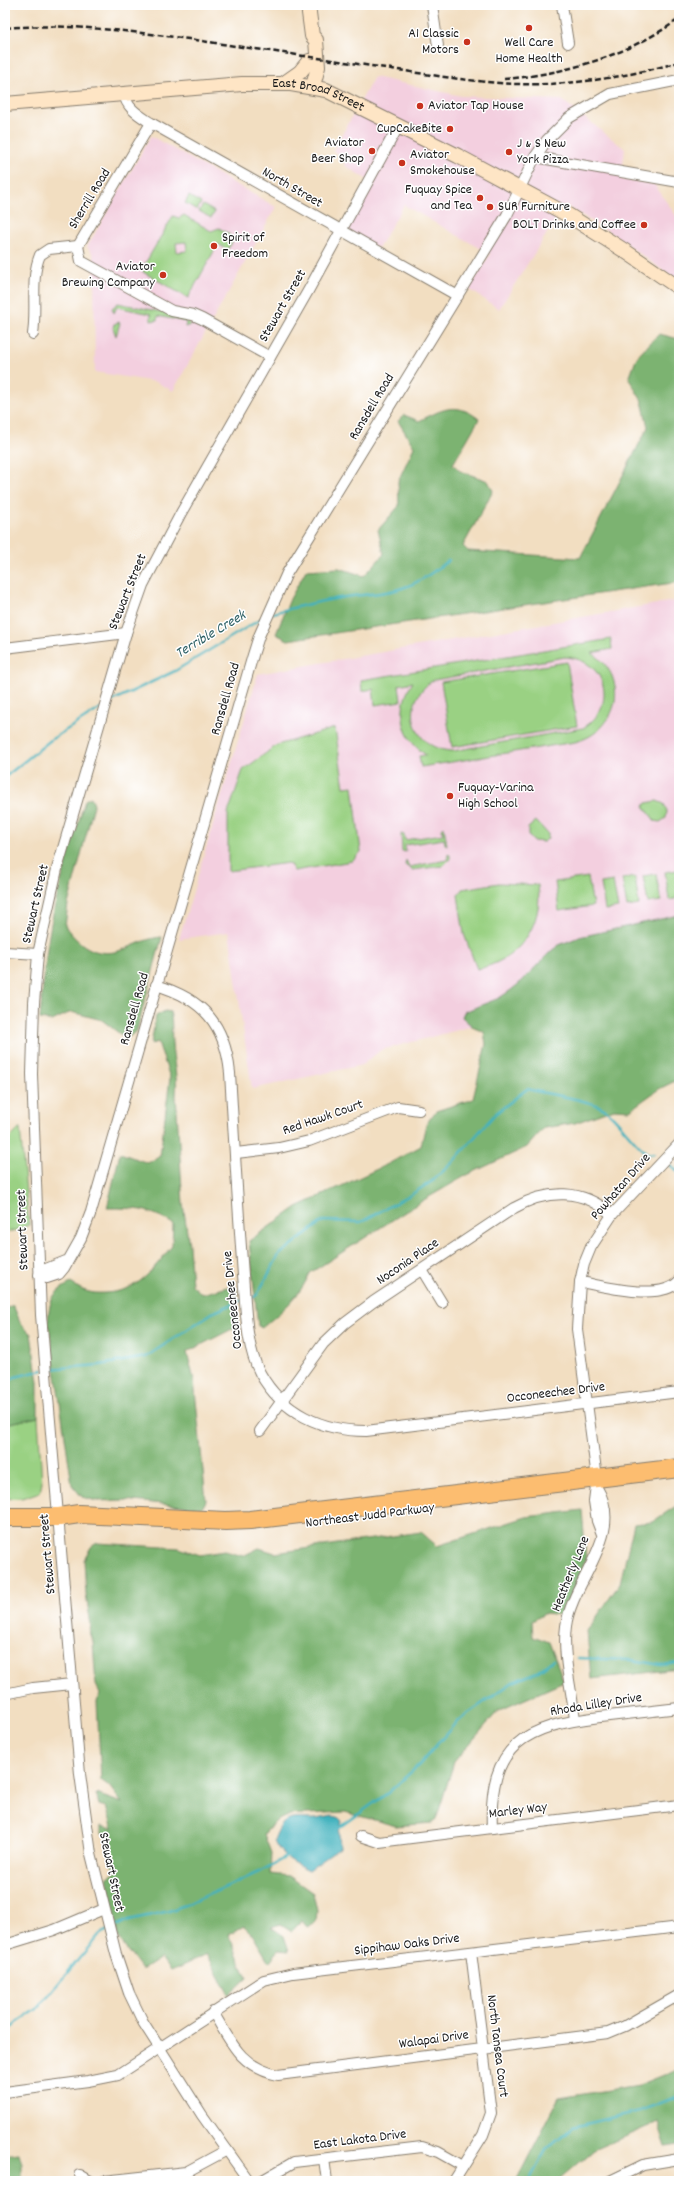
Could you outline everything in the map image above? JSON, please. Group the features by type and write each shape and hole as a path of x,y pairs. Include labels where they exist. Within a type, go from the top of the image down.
{"highway":[{"name":"Northeast Judd Parkway","path":"5,1517 59,1517 79,1522 200,1529 266,1528 597,1483 679,1468"},
{"name":"Northeast Judd Parkway","path":"597,1483 679,1478"}],"main road":[{"path":"308,5 312,36 316,40 318,67 313,86"},
{"path":"312,36 308,40 309,75 313,86"},
{"path":"283,84 300,72 309,61"},
{"name":"East Broad Street","path":"5,104 242,84 313,86 331,92 399,125 599,234 679,288"}],"street":[{"path":"432,5 438,46"},
{"path":"562,5 568,43"},
{"name":"Ransdell Road","path":"39,1275 46,1269 66,1261 81,1238 91,1212 253,655 276,595 306,541 507,215 535,157 546,140 570,118 595,101 610,94 679,80"},
{"name":"North Street","path":"124,93 125,100 132,110 151,123 341,232 458,296"},
{"name":"Sherrill Road","path":"33,334 36,316 34,268 40,255 49,249 78,246 151,123"},
{"name":"Stewart Street","path":"249,2181 159,2049 143,2022 125,1982 104,1909 91,1854 80,1774 45,1367 39,1275 32,1059 34,1003 38,954 57,869 126,633 151,569 341,232 399,125"},
{"path":"535,157 651,179 679,182"},
{"path":"78,246 81,261 172,311 193,315 202,319 270,357"},
{"path":"5,648 126,633"},
{"path":"5,952 38,954"},
{"name":"Occoneechee Drive","path":"156,985 182,994 200,1006 207,1012 221,1034 229,1064 241,1247 251,1347 261,1374 282,1400 294,1411 311,1420 336,1429 350,1431 373,1430 679,1392"},
{"name":"Red Hawk Court","path":"236,1153 279,1148 309,1141 398,1107 419,1110"},
{"name":"Powhatan Drive","path":"597,1483 577,1329 580,1282 591,1247 612,1215 679,1144"},
{"name":"Noconia Place","path":"260,1431 297,1378 333,1333 358,1312 514,1208 536,1197 559,1193 574,1195 599,1204 612,1215"},
{"path":"422,1270 442,1304"},
{"path":"580,1282 637,1291 670,1288 679,1281"},
{"name":"Heatherly Lane","path":"575,1720 566,1645 566,1628 570,1609 597,1554 602,1534 597,1521 594,1501 597,1483"},
{"path":"5,1694 33,1688 72,1684"},
{"name":"Rhoda Lilley Drive","path":"492,1828 494,1784 498,1771 510,1752 519,1742 538,1730 575,1720 679,1708"},
{"name":"Marley Way","path":"361,1836 379,1842 679,1806"},
{"path":"5,1945 54,1930 104,1909"},
{"name":"Sippihaw Oaks Drive","path":"5,2092 99,2080 118,2075 264,1980 293,1973 679,1927"},
{"name":"North Tansea Court","path":"454,2181 483,2136 491,2113 471,1952"},
{"name":"Walapai Drive","path":"213,2012 240,2056 249,2064 263,2072 278,2075 608,2033 626,2026 679,1994"},
{"name":"East Lakota Drive","path":"261,2181 294,2162 422,2147 438,2152 463,2166"},
{"path":"104,2181 186,2172 227,2150"},
{"path":"324,2159 326,2181"},
{"path":"610,2181 643,2165 679,2159"},
{"path":"80,2175 90,2181"}],"shaded area":[{"path":"374,77 461,96 562,100 625,149 621,179 654,184 679,220 679,282 610,232 565,205 499,309 469,289 490,254 404,205 378,248 345,229 371,182 344,165 346,158 333,151"},
{"path":"151,136 276,207 173,391 156,382 95,372 94,262 93,254 87,247"},
{"name":"Fuquay-Varina High School","path":"679,600 679,918 489,1022 381,1050 362,1065 252,1089 229,932 179,939 258,674"}],"green space":[{"path":"189,196 201,203 197,210 185,203"},
{"path":"203,205 215,212 211,218 199,211"},
{"path":"184,215 211,231 219,228 229,234 233,241 227,250 218,244 188,298 143,272 143,267 173,216 179,218","holes":["186,242 187,251 177,252 176,243"]},
{"path":"118,303 186,317 190,321 190,325 185,327 186,322 158,316 157,320 151,321 151,314 117,307 114,313 112,308"},
{"path":"119,322 116,336 113,328 114,324"},
{"path":"659,334 679,339 679,582 288,640 276,634 290,599 306,570 339,568 364,576 384,554 378,530 399,506 398,481 414,447 398,421 404,415 419,421 442,410 456,409 471,413 479,419 453,464 460,471 488,481 493,491 463,546 468,551 580,558 648,427 642,401 629,379 637,357"},
{"path":"611,639 612,649 592,653 604,664 612,676 615,689 615,703 610,716 602,727 590,736 575,742 421,767 419,756 426,755 417,748 411,740 403,722 404,702 413,682 399,685 401,701 375,705 373,689 362,691 361,680","holes":["565,657 579,660 590,666 598,675 603,685 604,696 601,708 594,719 583,728 453,751 439,749 427,742 419,734 415,723 414,711 416,700 423,689 434,680"]},
{"path":"567,662 577,726 452,747 441,682"},
{"path":"335,728 344,787 353,786 361,852 352,861 294,871 289,863 228,871 228,813 243,770 277,745"},
{"path":"91,797 94,805 68,904 65,926 71,934 85,946 92,950 108,953 162,937 137,1030 129,1037 120,1034 102,1020 71,1012 52,1021 40,1019 47,948 54,908 85,800"},
{"path":"657,801 664,804 667,811 666,818 660,822 655,821 644,806 646,803"},
{"path":"536,821 548,834 548,838 544,842 533,841 528,835 528,828"},
{"path":"444,827 447,845 445,844 444,839 405,845 406,852 402,851 401,834 404,835 405,840 443,834 442,829"},
{"path":"448,854 450,855 450,859 443,866 412,870 405,865 406,860 409,867 447,860"},
{"path":"678,870 679,898 669,900 665,872"},
{"path":"656,874 661,901 648,903 643,876"},
{"path":"588,877 593,906 559,911 555,882"},
{"path":"635,877 639,905 627,907 622,879"},
{"path":"613,881 618,908 605,910 601,883"},
{"path":"499,883 538,885 539,900 537,914 525,939 516,950 492,965 477,969 464,934 458,895 462,889"},
{"path":"679,915 679,1079 659,1089 630,1110 614,1109 575,1123 544,1128 527,1147 467,1175 422,1201 310,1273 301,1290 290,1303 263,1327 258,1326 249,1241 297,1207 388,1164 421,1146 426,1124 436,1111 473,1099 486,1044 484,1032 474,1028 462,1017 464,1012 499,998 511,990 559,945 579,937"},
{"path":"165,1011 170,1012 171,1020 183,1204 189,1245 192,1285 202,1294 232,1286 237,1290 238,1326 187,1352 194,1380 206,1501 202,1508 124,1500 97,1501 82,1497 72,1485 48,1321 51,1302 59,1290 71,1283 87,1291 100,1293 127,1288 144,1278 158,1264 172,1246 173,1224 156,1215 141,1210 107,1208 120,1153 148,1163 160,1156 170,1078 158,1042 151,1044 156,1016"},
{"path":"20,1128 29,1225 13,1231 5,1232 5,1138 10,1138"},
{"path":"13,1305 21,1324 31,1334 38,1382 38,1417 5,1424 5,1309"},
{"path":"38,1417 42,1483 40,1492 22,1498 5,1499 5,1424"},
{"path":"679,1504 679,1669 591,1679 587,1631 620,1583 634,1524 652,1522"},
{"path":"582,1510 586,1558 575,1588 559,1615 546,1613 532,1621 533,1636 549,1642 564,1682 498,1711 454,1762 436,1820 432,1823 396,1826 345,1812 289,1815 276,1821 264,1834 271,1853 270,1874 289,1876 313,1893 317,1911 316,1922 307,1927 302,1921 292,1931 281,1924 271,1927 284,1936 289,1951 279,1950 269,1962 252,1934 244,1926 228,1934 247,1978 229,1995 207,1954 171,1971 161,1958 142,1970 118,1938 107,1878 116,1871 110,1856 112,1840 101,1834 101,1826 113,1829 106,1807 99,1805 96,1794 122,1803 109,1786 101,1780 97,1702 100,1693 96,1685 93,1642 90,1631 91,1625 86,1595 84,1560 91,1547 97,1543 179,1548 200,1555 225,1551 243,1556 259,1548 275,1553 421,1532 437,1546 526,1517"},
{"path":"679,2069 679,2145 666,2147 658,2122 594,2150 558,2181 516,2181 559,2098 639,2085"},
{"path":"19,2153 22,2164 22,2181 5,2181 5,2155"}],"water":[{"path":"333,1816 338,1817 342,1821 339,1832 340,1848 309,1870 298,1865 284,1855 276,1845 274,1840 282,1824 286,1821"}],"waterway":[{"name":"Terrible Creek","path":"273,613 326,600 400,589 414,584 449,560"},
{"name":"Terrible Creek","path":"110,702 175,671 264,617"},
{"name":"Terrible Creek","path":"5,777 52,739 101,708"},
{"path":"250,1299 257,1295 279,1255 323,1221 361,1222 431,1182 452,1163 495,1114 527,1089 601,1107 607,1111 648,1154 654,1153"},
{"path":"670,1165 679,1172"},
{"path":"47,1369 100,1365 146,1357 212,1313 242,1300"},
{"path":"5,1383 15,1377 43,1370"},
{"path":"578,1658 631,1660 661,1665 679,1663"},
{"path":"338,1829 389,1792 420,1764 453,1726 467,1714 513,1682 537,1672 553,1660"},
{"path":"112,1928 129,1920 169,1911 190,1903 259,1872 290,1855"},
{"path":"5,2031 36,2010 99,1935 108,1930"},
{"path":"529,2181 546,2150 573,2127 640,2111 679,2096"}],"railway":[{"path":"504,79 551,73 596,61 639,43 679,19"},
{"path":"5,28 51,26 120,31 189,39 460,79 517,84 558,84 578,82 619,76 679,62"}],"place":[{"name":"Well Care Home Health","path":"529,28"},
{"name":"A1 Classic Motors","path":"467,42"},
{"name":"Aviator Tap House","path":"420,106"},
{"name":"CupCakeBite","path":"450,129"},
{"name":"Aviator Beer Shop","path":"372,151"},
{"name":"J & S New York Pizza","path":"509,152"},
{"name":"Aviator Smokehouse","path":"402,163"},
{"name":"Fuquay Spice and Tea","path":"480,198"},
{"name":"SUR Furniture","path":"490,207"},
{"name":"BOLT Drinks and Coffee","path":"644,225"},
{"name":"Spirit of Freedom","path":"214,246"},
{"name":"Aviator Brewing Company","path":"163,275"},
{"name":"Fuquay-Varina High School","path":"450,796"}]}
